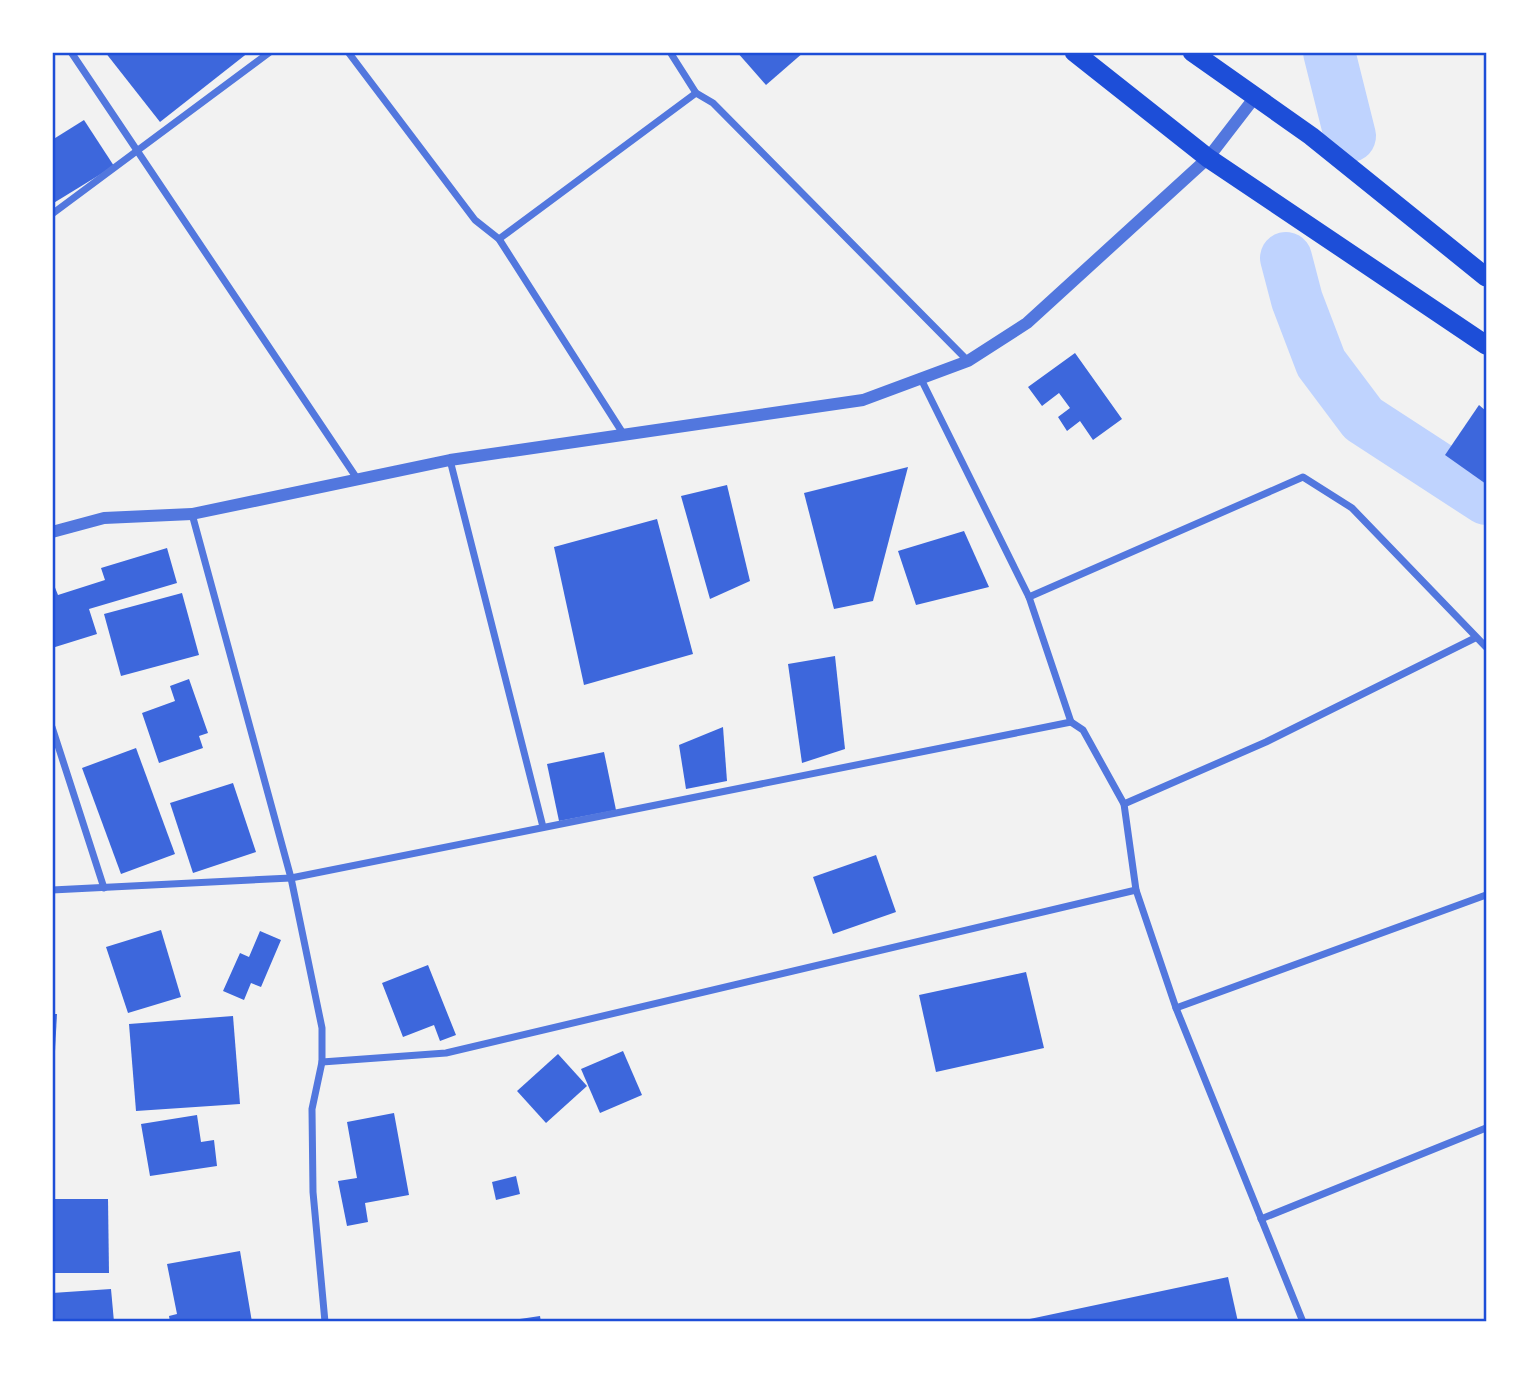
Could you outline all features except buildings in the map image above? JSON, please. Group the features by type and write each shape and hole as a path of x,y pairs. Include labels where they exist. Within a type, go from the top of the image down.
{"highway":[{"path":"1074,52 1208,158 1486,345"},
{"path":"1192,52 1311,136 1486,277"}],"street":[{"path":"71,52 358,481"},
{"path":"52,214 137,154 270,52"},
{"path":"348,52 475,220 499,239 624,435"},
{"path":"670,52 695,93 713,103 968,361"},
{"path":"499,239 695,93"},
{"path":"52,532 104,518 192,514 450,460 863,400 968,361 1027,323 1208,158 1255,97"},
{"path":"920,377 1028,597 1072,722 1083,730 1124,804 1136,890 1176,1009 1303,1321"},
{"path":"450,460 543,828"},
{"path":"1028,597 1303,477 1352,508 1486,647"},
{"path":"192,514 290,878 322,1028 322,1062 312,1110 313,1192 325,1321"},
{"path":"1124,804 1266,742 1475,638"},
{"path":"52,890 290,878 1072,722"},
{"path":"52,727 104,888"},
{"path":"322,1062 446,1053 1136,890"},
{"path":"1176,1009 1486,895"},
{"path":"1261,1219 1486,1128"}],"waterway":[{"path":"1329,52 1350,136"},
{"path":"1286,258 1297,300 1321,363 1363,419 1486,499"}]}
